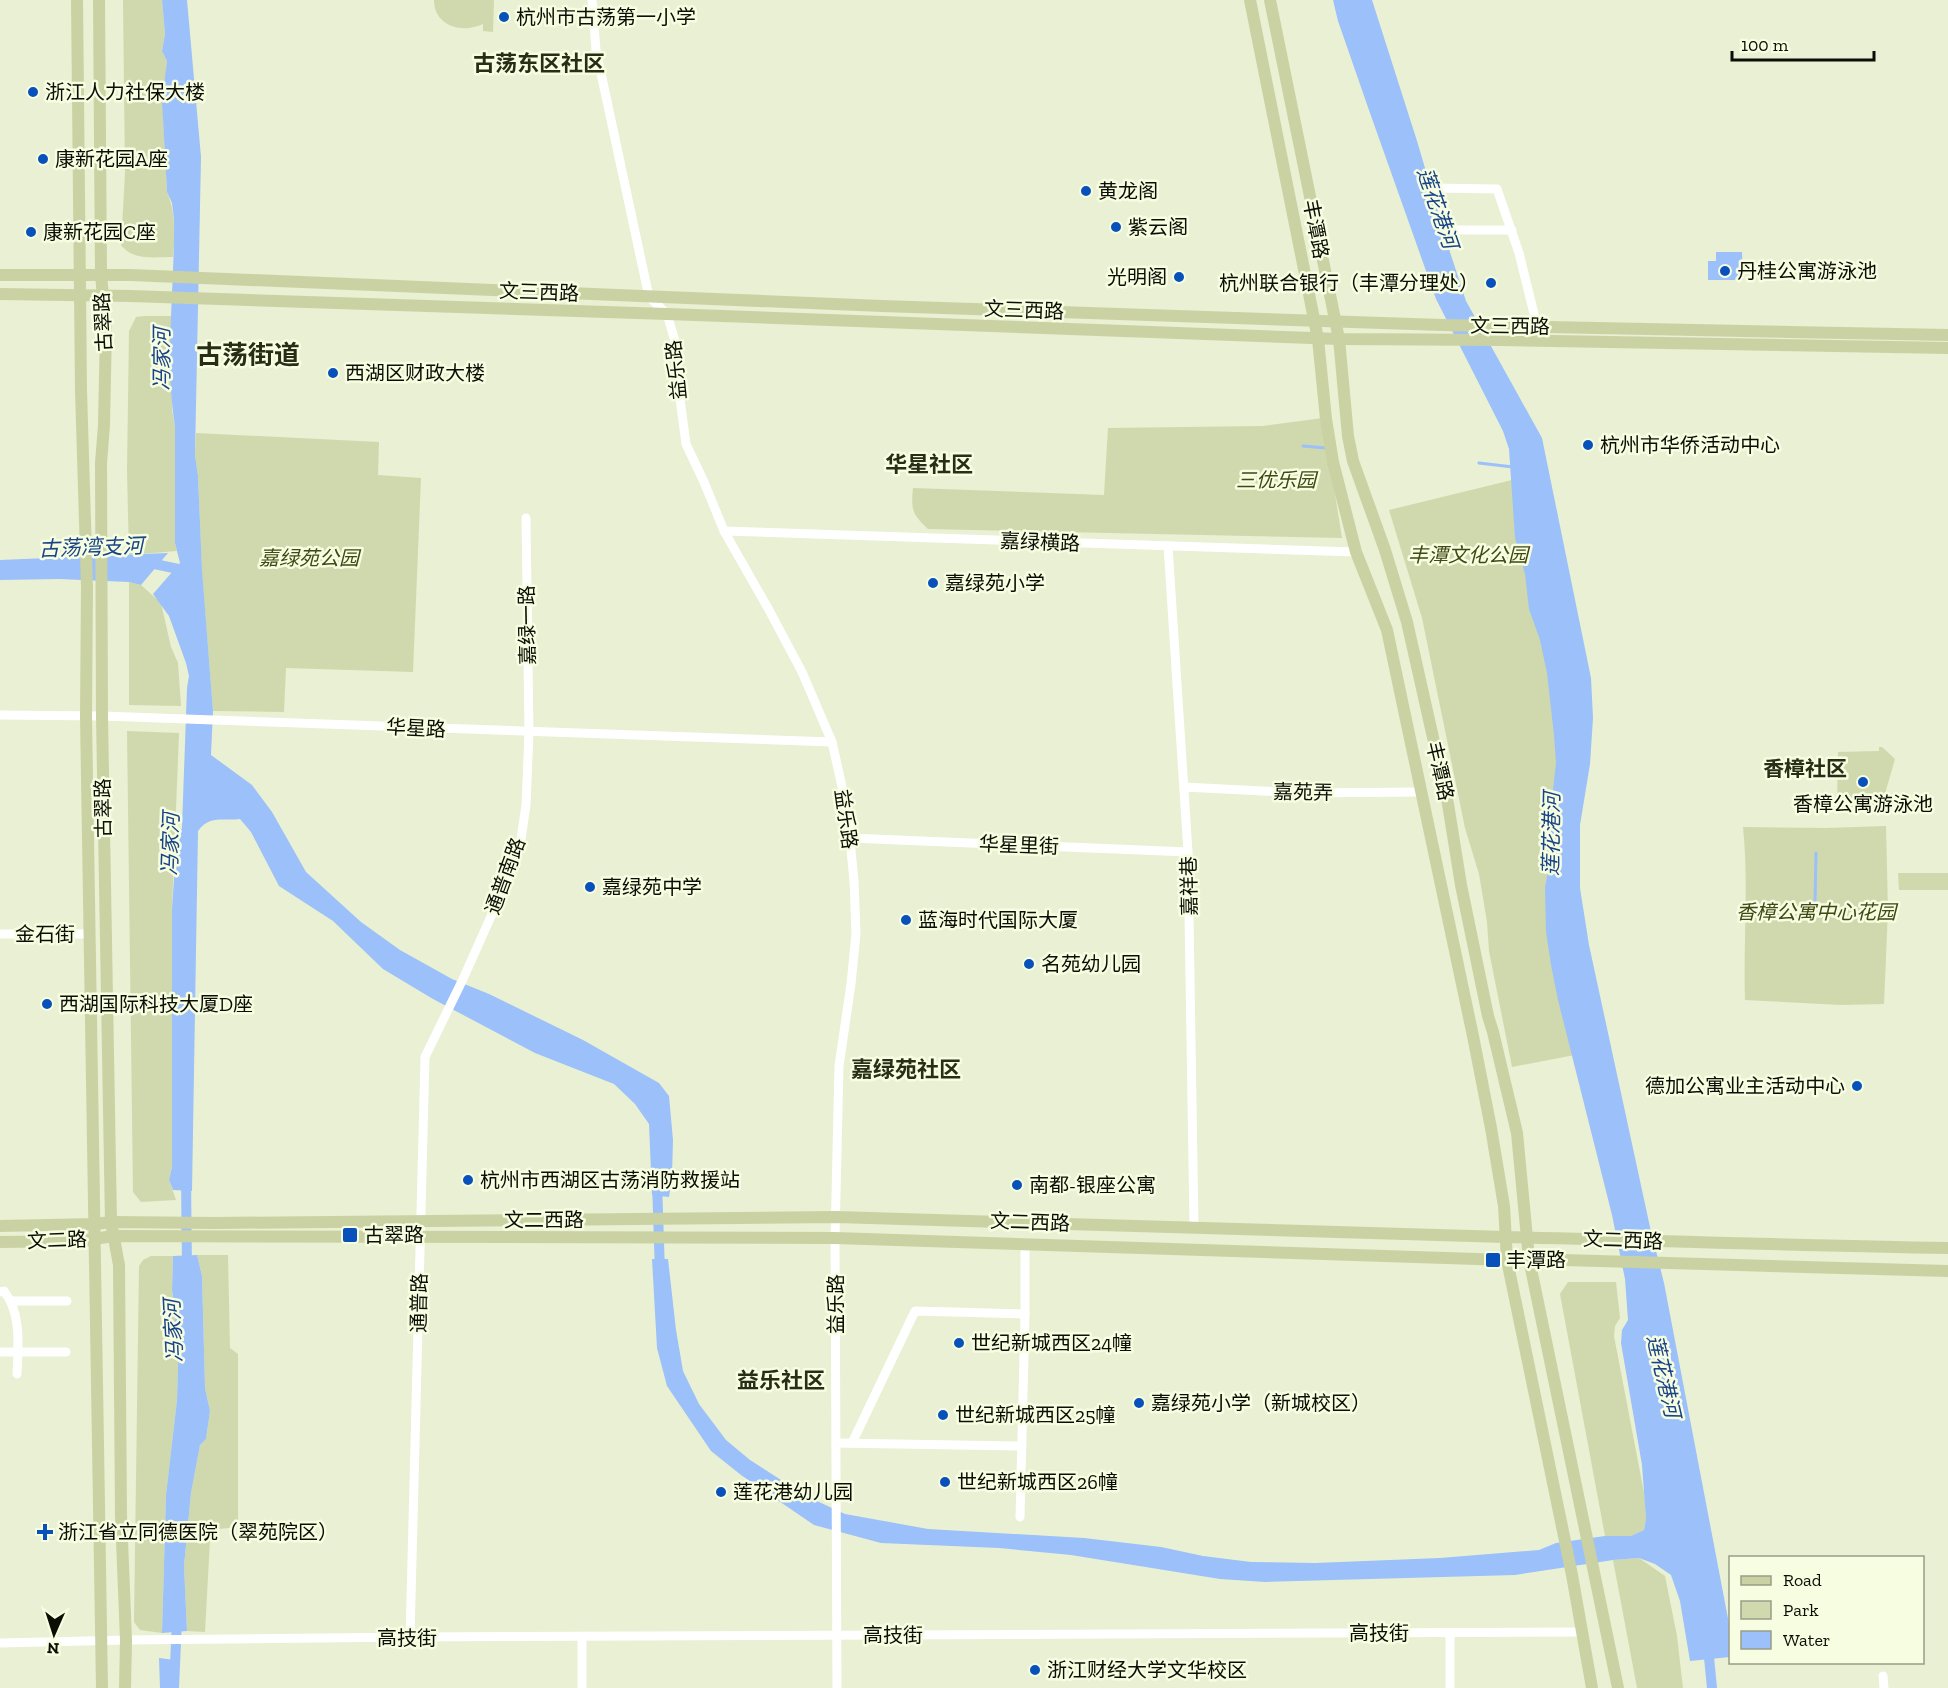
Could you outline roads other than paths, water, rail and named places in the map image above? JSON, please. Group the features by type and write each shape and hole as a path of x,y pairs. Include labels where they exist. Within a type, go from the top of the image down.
{"main road":[{"name":"古翠路","path":"77,0 79,275 87,587 86,717 102,1688"},
{"name":"古翠路","path":"99,0 101,275 106,328 101,464 102,716 111,1222 119,1265 125,1688"},
{"name":"丰潭路","path":"1250,0 1318,339 1333,462 1356,552 1387,630 1453,938 1491,1128 1504,1206 1507,1260 1572,1575 1592,1688"},
{"name":"丰潭路","path":"1270,0 1339,339 1348,436 1353,461 1385,550 1407,622 1448,804 1461,885 1488,1016 1517,1133 1529,1259 1618,1688"},
{"name":"文三西路","path":"0,275 158,276 648,297 1442,325 1948,335"},
{"name":"文三西路","path":"0,294 667,314 1318,339 1948,348"},
{"name":"文二西路","path":"111,1222 836,1217 1948,1248"},
{"name":"文二路","path":"0,1226 111,1222"},
{"name":"文二西路","path":"113,1236 835,1238 1507,1260 1948,1271"},
{"name":"文二路","path":"0,1242 81,1241 113,1236"}],"street":[{"path":"592,0 596,50 648,297"},
{"path":"1434,188 1497,189 1519,253 1537,326"},
{"path":"1446,230 1512,230"},
{"name":"益乐路","path":"648,297 667,314 675,342 676,369 686,444 724,531 802,672 832,742 847,809 856,934 839,1066 835,1238 838,1497 837,1688"},
{"name":"嘉绿一路","path":"526,518 529,732"},
{"name":"嘉绿横路","path":"724,531 1356,552"},
{"name":"嘉祥巷","path":"1168,546 1188,852 1194,1227"},
{"name":"华星路","path":"0,715 102,716 832,742"},
{"name":"通普南路","path":"463,978 520,846 526,805 529,732"},
{"name":"嘉苑弄","path":"1184,787 1299,793 1421,792"},
{"name":"华星里街","path":"849,838 1188,852"},
{"name":"金石街","path":"0,934 90,934"},
{"name":"通普路","path":"410,1637 425,1057 463,978"},
{"path":"1020,1517 1025,1243"},
{"path":"0,1292 4,1292 12,1301 17,1327 17,1374"},
{"path":"12,1301 67,1301"},
{"path":"852,1443 915,1311 1025,1314"},
{"path":"0,1352 66,1352"},
{"path":"836,1443 1022,1446"},
{"name":"高技街","path":"126,1640 1581,1632"},
{"path":"1450,1633 1450,1688"},
{"path":"582,1637 582,1688"},
{"path":"0,1643 126,1640"},
{"path":"1883,1676 1884,1688"}],"water":[{"path":"162,0 187,0 201,157 195,455 213,711 211,755 252,785 272,812 306,872 361,922 400,950 452,979 489,994 583,1040 659,1083 669,1096 673,1140 669,1197 652,1195 649,1124 635,1104 614,1084 535,1053 433,999 383,969 333,921 279,886 251,832 240,819 212,821 198,831 192,1191 173,1190 169,1180 172,1167 172,909 175,863 182,827 189,676 169,616 153,594 180,563 175,543 175,427 170,376 174,219 172,203 167,192 162,101 167,61 162,51 165,34"},
{"path":"1333,0 1372,0 1466,301 1542,438 1591,678 1593,718 1590,764 1580,825 1580,888 1589,945 1664,1283 1729,1624 1729,1657 1690,1661 1680,1601 1671,1575 1655,1564 1639,1558 1515,1575 1265,1582 1220,1579 1071,1555 999,1548 881,1543 814,1525 741,1475 711,1451 667,1386 657,1348 652,1259 668,1259 683,1371 699,1404 726,1440 750,1460 806,1496 845,1514 928,1529 1084,1538 1161,1547 1203,1556 1251,1562 1315,1563 1440,1558 1539,1550 1556,1543 1605,1536 1631,1536 1644,1530 1646,1518 1642,1465 1621,1343 1622,1330 1628,1320 1625,1279 1612,1215 1558,1000 1546,932 1545,887 1551,845 1551,807 1556,763 1554,735 1547,673 1540,640 1529,609 1525,574 1515,538 1509,449 1503,431 1436,299 1338,21"},
{"name":"丹桂公寓游泳池","path":"1716,252 1742,252 1743,280 1708,280 1708,261 1716,261"},
{"path":"168,553 141,585 129,582 59,579 0,580 0,560"},
{"path":"197,1255 202,1276 205,1388 210,1411 206,1439 200,1445 191,1493 184,1566 187,1631 162,1633 166,1495 177,1400 179,1334 173,1327 176,1317 172,1290 173,1256"},
{"path":"159,1658 175,1660 174,1688 160,1688"}],"waterway":[{"path":"1303,446 1326,448"},
{"path":"1479,463 1513,467"},
{"name":"古荡湾支河","path":"145,562 183,570"},
{"path":"1815,901 1816,853"},
{"name":"冯家河","path":"186,1177 187,1270"},
{"path":"657,1183 660,1272"},
{"name":"冯家河","path":"174,1688 177,1620"},
{"name":"莲花港河","path":"1708,1647 1712,1688"}],"place":[{"name":"杭州市古荡第一小学","path":"504,17"},
{"name":"浙江人力社保大楼","path":"33,92"},
{"name":"康新花园A座","path":"43,159"},
{"name":"黄龙阁","path":"1086,191"},
{"name":"紫云阁","path":"1116,227"},
{"name":"康新花园C座","path":"31,232"},
{"name":"丹桂公寓游泳池","path":"1725,271"},
{"name":"光明阁","path":"1179,277"},
{"name":"杭州联合银行（丰潭分理处）","path":"1491,283"},
{"name":"西湖区财政大楼","path":"333,373"},
{"name":"杭州市华侨活动中心","path":"1588,445"},
{"name":"嘉绿苑小学","path":"933,583"},
{"name":"香樟公寓游泳池","path":"1863,782"},
{"name":"嘉绿苑中学","path":"590,887"},
{"name":"蓝海时代国际大厦","path":"906,920"},
{"name":"名苑幼儿园","path":"1029,964"},
{"name":"西湖国际科技大厦D座","path":"47,1004"},
{"name":"德加公寓业主活动中心","path":"1857,1086"},
{"name":"杭州市西湖区古荡消防救援站","path":"468,1180"},
{"name":"南都-银座公寓","path":"1017,1185"},
{"name":"古翠路","path":"350,1235"},
{"name":"丰潭路","path":"1493,1260"},
{"name":"世纪新城西区24幢","path":"959,1343"},
{"name":"嘉绿苑小学（新城校区）","path":"1139,1403"},
{"name":"世纪新城西区25幢","path":"943,1415"},
{"name":"世纪新城西区26幢","path":"945,1482"},
{"name":"莲花港幼儿园","path":"721,1492"},
{"name":"浙江省立同德医院（翠苑院区）","path":"45,1532"},
{"name":"浙江财经大学文华校区","path":"1035,1670"}],"district":[{"name":"古荡东区社区","path":"539,63"},
{"name":"古荡街道","path":"248,355"},
{"name":"华星社区","path":"929,464"},
{"name":"香樟社区","path":"1805,768"},
{"name":"嘉绿苑社区","path":"906,1069"},
{"name":"益乐社区","path":"781,1380"}],"park label":[{"name":"三优乐园","path":"1276,480"},
{"name":"丰潭文化公园","path":"1468,555"},
{"name":"嘉绿苑公园","path":"309,558"},
{"name":"香樟公寓中心花园","path":"1816,912"}]}
